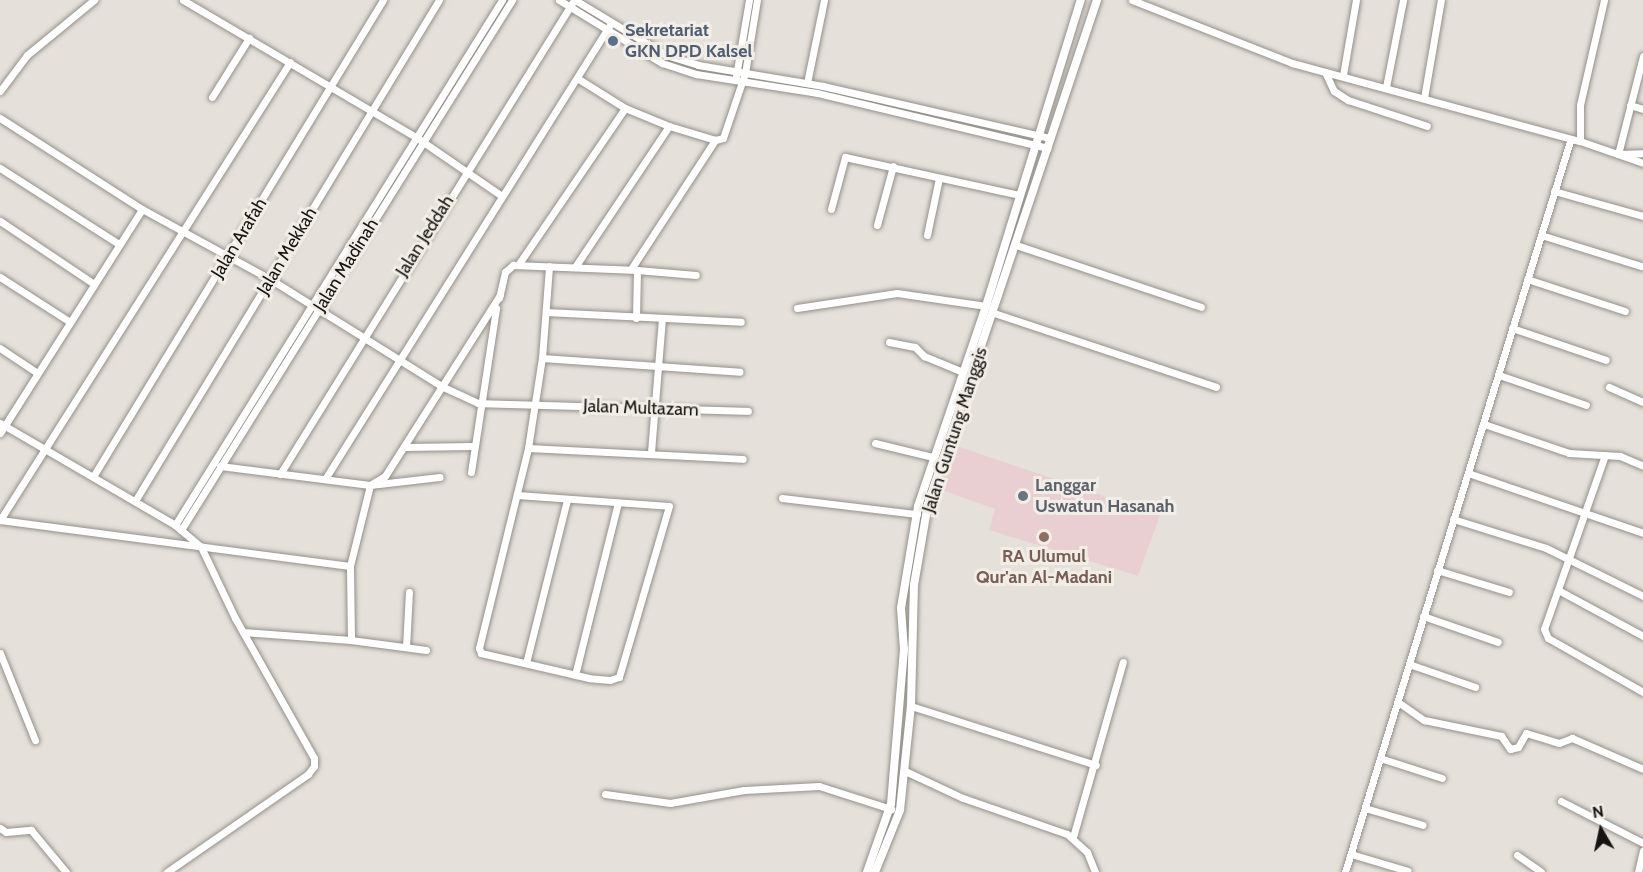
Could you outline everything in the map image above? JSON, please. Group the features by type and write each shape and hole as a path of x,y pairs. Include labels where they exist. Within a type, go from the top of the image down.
{"street":[{"path":"0,91 33,49 94,0"},
{"path":"183,0 290,62 329,88 373,110 420,139 502,196"},
{"name":"Jalan Arafah","path":"94,475 383,0"},
{"name":"Jalan Mekkah","path":"135,501 439,0"},
{"name":"Jalan Madinah","path":"178,527 222,467 502,0"},
{"name":"Jalan Madinah","path":"178,527 311,305 512,0"},
{"path":"559,0 573,2 662,63 696,74 817,93 1039,140"},
{"path":"741,72 749,0"},
{"path":"636,318 634,270 715,140 726,134 757,0"},
{"path":"807,83 824,0"},
{"name":"Jalan Guntung Manggis","path":"867,872 891,808 904,650 901,608 917,514 933,457 986,306 1019,195 1039,140 1081,0"},
{"name":"Jalan Guntung Manggis","path":"875,872 900,810 911,705 914,585 928,504 994,313 1097,0"},
{"path":"1132,0 1325,72 1386,87 1570,141 1580,141 1643,163"},
{"path":"1342,75 1356,0"},
{"path":"1386,87 1403,0"},
{"path":"1424,98 1441,0"},
{"path":"1580,141 1580,105 1604,0"},
{"name":"Jalan Jeddah","path":"280,474 361,337 573,2"},
{"path":"609,26 666,56 807,83 1049,143"},
{"path":"325,479 609,26"},
{"path":"212,97 249,38"},
{"path":"1618,154 1643,58"},
{"path":"290,62 0,520 350,566"},
{"path":"1325,72 1334,91 1348,100 1427,126"},
{"path":"577,78 626,108 669,126 715,140"},
{"path":"1630,105 1643,109"},
{"path":"518,266 626,108"},
{"path":"0,118 142,208 270,279 441,386 478,403"},
{"path":"575,267 669,126"},
{"path":"1345,872 1570,141"},
{"path":"1618,154 1643,153"},
{"path":"831,209 842,159 893,166 1019,195"},
{"path":"877,225 893,166"},
{"path":"0,168 119,244"},
{"path":"927,235 939,178"},
{"path":"1554,191 1643,216"},
{"path":"0,432 2,424 142,208"},
{"path":"0,221 94,284"},
{"path":"1540,235 1641,266"},
{"path":"1016,245 1201,308"},
{"path":"471,471 478,403 507,268 518,266 575,267 696,276"},
{"path":"517,495 669,506 622,671 610,680 575,675 481,652 479,648 528,448 542,358 549,266"},
{"path":"0,277 70,322"},
{"path":"1527,279 1625,311"},
{"path":"797,308 897,293 986,306"},
{"path":"351,640 350,566 369,485 385,476 405,447 441,386 500,295"},
{"path":"546,312 741,322"},
{"path":"994,313 1216,387"},
{"path":"651,452 662,319"},
{"path":"1512,328 1606,360"},
{"path":"889,342 915,347 924,356 963,372"},
{"path":"0,348 36,372"},
{"path":"542,358 740,372"},
{"path":"1499,375 1586,405"},
{"path":"1609,387 1643,402"},
{"name":"Jalan Multazam","path":"478,403 747,411"},
{"path":"2,424 94,475 178,527 201,547 243,633 305,738 314,766 267,804 168,872"},
{"path":"1484,424 1569,453 1628,458 1643,466"},
{"path":"875,443 933,457"},
{"path":"405,447 473,446"},
{"path":"528,448 651,452 743,459"},
{"path":"1605,455 1587,512 1544,629 1548,638 1643,692"},
{"path":"214,465 369,485 440,477"},
{"path":"1468,473 1643,533"},
{"path":"782,498 917,514"},
{"path":"526,663 567,500"},
{"path":"575,675 618,503"},
{"path":"1453,519 1570,559 1643,596"},
{"path":"1437,570 1509,592"},
{"path":"1558,590 1643,636"},
{"path":"406,647 409,592"},
{"path":"1423,616 1498,642"},
{"path":"243,633 351,640 426,650"},
{"path":"0,653 35,740"},
{"path":"1073,837 1096,765 1123,662"},
{"path":"1409,664 1475,687"},
{"path":"1398,702 1424,720 1501,736 1510,749 1518,747 1526,733 1559,743 1572,738 1643,768"},
{"path":"911,705 1096,765"},
{"path":"1380,759 1442,778"},
{"path":"905,771 963,798 1073,837 1087,852 1095,872"},
{"path":"605,794 670,803 744,790 819,786 891,808"},
{"path":"1561,801 1643,843"},
{"path":"1365,808 1423,825"},
{"path":"0,828 6,832 31,830 66,872"},
{"path":"1351,854 1408,871"},
{"path":"1517,855 1541,872"},
{"path":"1638,872 1642,855"}],"shaded area":[{"path":"957,446 1160,515 1138,576 989,530 995,509 942,490"}],"place":[{"name":"Sekretariat GKN DPD Kalsel","path":"613,41"},
{"name":"Langgar Uswatun Hasanah","path":"1023,496"},
{"name":"RA Ulumul Qur'an Al-Madani","path":"1044,537"}]}
